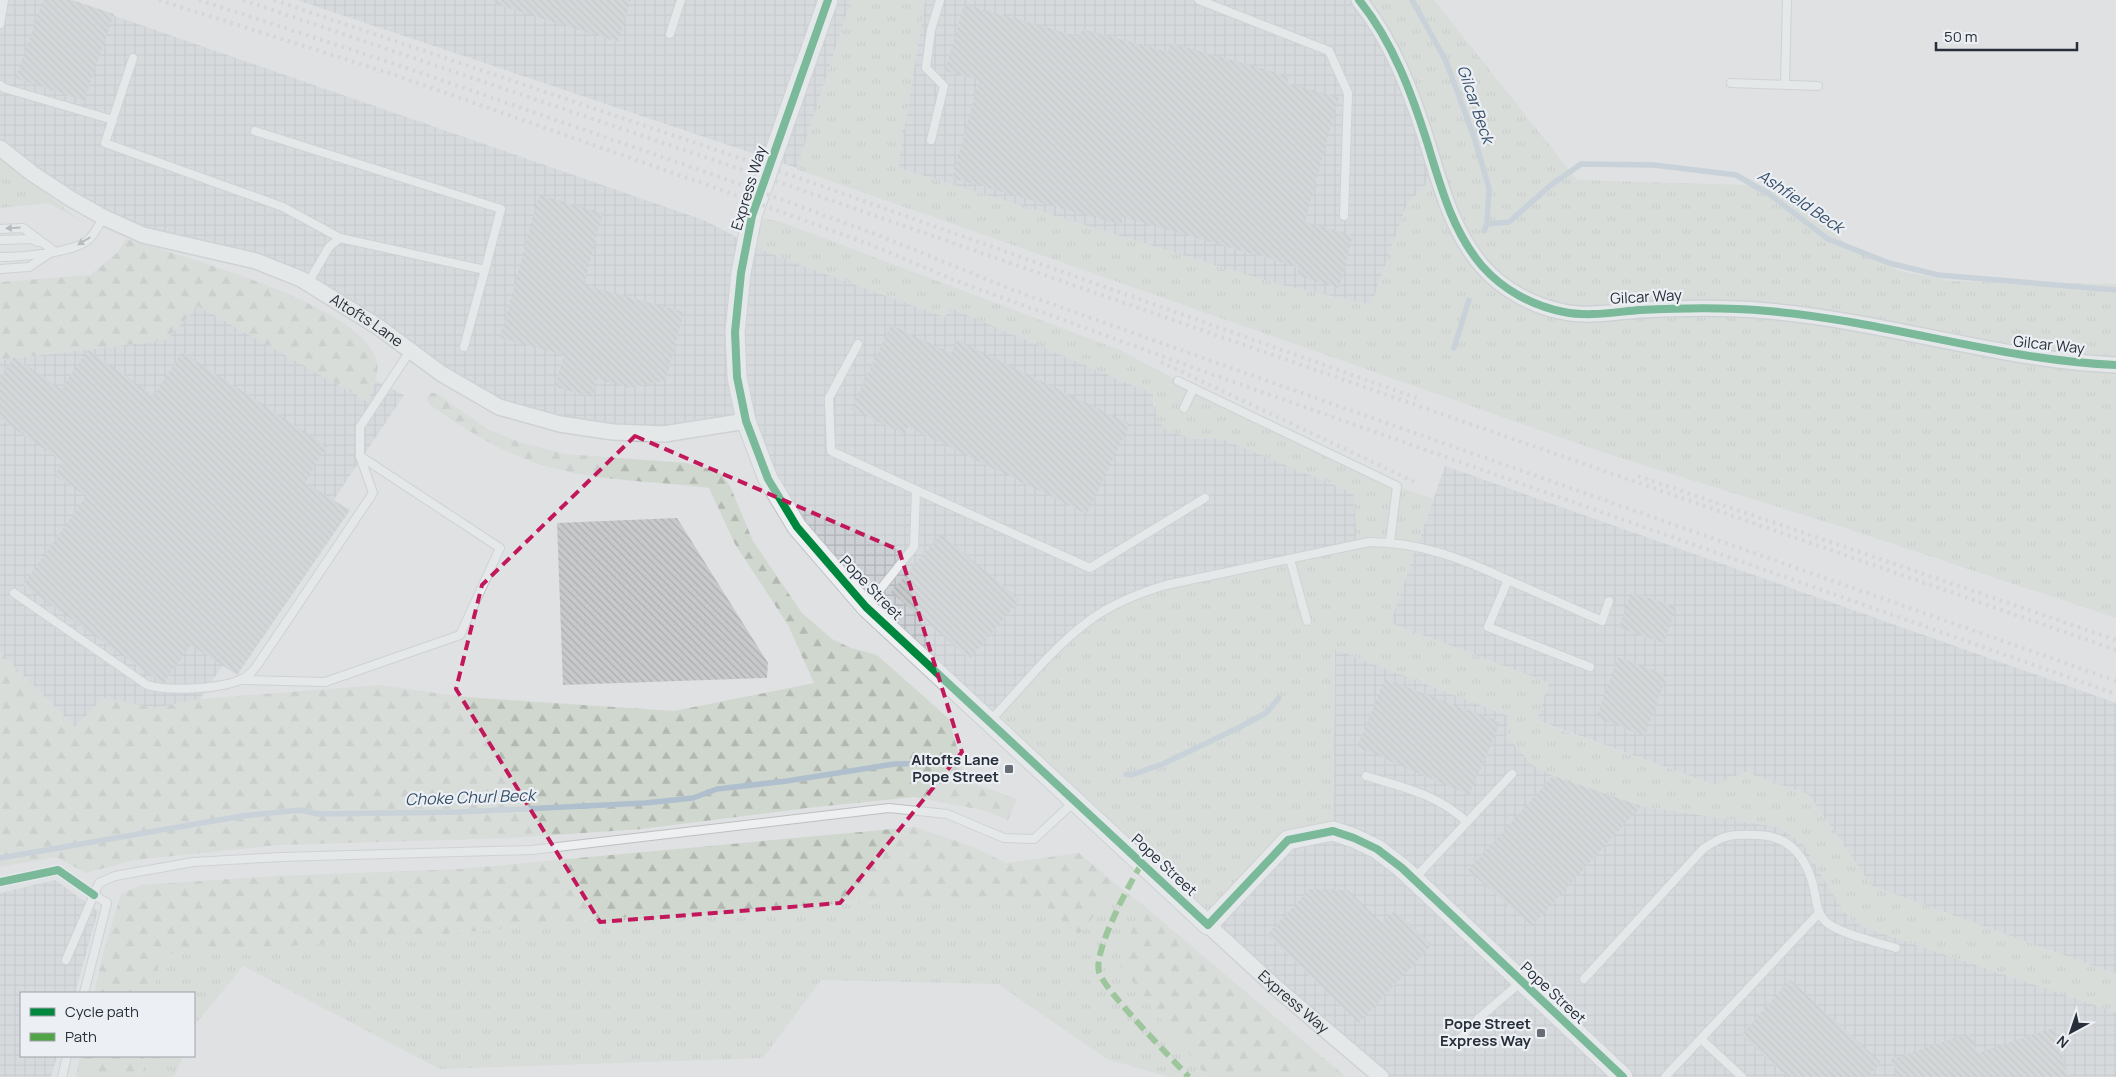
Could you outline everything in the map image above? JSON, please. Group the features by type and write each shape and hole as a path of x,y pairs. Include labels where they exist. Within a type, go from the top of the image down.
{"street":[{"name":"Express Way","path":"746,421 737,377 736,332 741,273 752,216 828,0"},
{"name":"Gilcar Way","path":"1359,0 1372,16 1390,47 1421,125 1458,232 1483,268 1499,283 1520,297 1542,306 1565,312 1606,313 1717,308 1814,316 1865,323 2007,354 2055,361 2116,364"},
{"name":"Altofts Lane","path":"0,148 33,174 103,217 143,235 256,261 308,283 377,326 442,374 499,407 560,424 613,432 664,434 746,421"},
{"name":"Pope Street","path":"746,421 768,479 796,527 866,606 1208,925 1288,840 1333,831 1354,838 1377,849 1414,879 1622,1077"},
{"name":"Express Way","path":"1208,925 1273,985 1381,1077"}],"lane":[{"path":"0,24 4,0"},
{"path":"670,34 681,0"},
{"path":"931,140 944,86 926,68 931,30 940,0"},
{"path":"1199,0 1329,51 1348,93 1344,216"},
{"path":"1785,85 1788,0"},
{"path":"132,58 105,143 283,207 340,238 485,270"},
{"path":"1731,83 1818,86"},
{"path":"0,85 4,88 113,120"},
{"path":"255,131 502,209 464,347"},
{"path":"0,257 29,256 53,250 68,249 87,241 95,232 103,217"},
{"path":"0,229 23,228 53,250"},
{"path":"308,283 329,247 340,238"},
{"path":"0,240 31,239 53,250"},
{"path":"0,269 29,267 53,250"},
{"path":"858,344 829,398 831,451 1090,568 1205,498"},
{"path":"241,680 246,678 260,661 373,493 360,456 360,427 410,351"},
{"path":"1178,382 1397,486 1390,542"},
{"path":"1184,408 1193,389"},
{"path":"14,593 147,685 159,689 202,687 241,680 325,682 460,635 500,548 360,456"},
{"path":"866,606 914,547 916,490"},
{"path":"990,721 1064,642 1090,620 1117,604 1166,585 1370,542 1390,542 1427,549 1482,568 1602,621 1609,601"},
{"path":"1290,559 1307,621"},
{"path":"1508,580 1488,627 1590,667"},
{"path":"1414,879 1512,774"},
{"path":"1366,776 1428,795 1453,809 1467,822"},
{"path":"66,960 99,884 115,876 193,862 281,857 532,850 889,808 947,814 1004,838 1034,839 1075,801"},
{"path":"1584,979 1703,849 1718,839 1732,834 1778,838 1794,848 1814,888 1819,913 1824,920 1836,928 1896,948"},
{"path":"84,992 107,903 94,895"},
{"path":"1665,1077 1819,913"},
{"path":"1453,1046 1479,1018 1521,981"},
{"path":"1700,1039 1742,1077"},
{"path":"62,1077 67,1057"}],"highlighted area":[{"path":"635,436 899,550 962,752 840,903 600,922 456,689 482,585"}],"shaded area":[{"path":"0,0 69,0 706,221 747,243 784,259 945,317 949,307 1153,394 1153,405 1192,439 1220,438 1354,493 1357,544 990,721 797,527 746,421 664,434 499,407 301,279 143,235 0,157"},
{"path":"297,0 851,0 797,168"},
{"path":"925,0 1359,0 1372,15 1437,173 1407,204 1371,305 1277,284 898,168"},
{"path":"198,306 367,401 376,381 404,395 200,699 155,708 103,698 75,727 0,652 0,360 166,340"},
{"path":"1445,466 2116,703 2116,974 1872,886 1809,795 1745,772 1715,785 1536,720 1549,683 1390,623"},
{"path":"1335,649 1509,716 1531,764 1553,776 1641,806 1779,827 1803,844 1834,896 1853,921 1863,927 2116,1012 2116,1077 1381,1077 1208,925 1288,840 1333,831"},
{"path":"55,880 98,911 75,992 20,992 20,1057 57,1057 51,1077 0,1077 0,893"}],"green space":[{"path":"851,0 925,0 898,168 1277,284 1371,305 1407,204 1437,173 1421,125 1359,0 1434,0 1577,180 1781,186 1848,246 1900,271 1951,281 2116,284 2116,618 1830,523 1611,455 799,170 797,168"},
{"path":"0,159 80,220 48,203 0,208"},
{"path":"752,216 781,222 1120,350 1178,381 1397,486 1433,499 1390,623 1549,683 1536,721 1715,785 1745,772 1809,795 1872,886 2116,974 2116,1012 1863,927 1853,921 1842,910 1803,844 1780,827 1641,806 1553,776 1531,764 1506,735 1509,716 1335,649 1333,831 1288,840 1208,925 990,721 1090,620 1139,594 1357,544 1354,493 1220,438 1192,439 1166,430 1157,420 1153,394 949,307 945,317 784,259 747,243"},
{"path":"126,239 264,284 303,301 337,319 362,338 376,358 377,375 367,401 198,306 166,340 0,360 0,282 90,275 118,252"},
{"path":"431,393 436,393 489,430 522,443 565,454 686,463 722,474 730,486 753,541 802,613 832,639 851,648 877,655 949,719 966,781 1017,799 1008,820 982,810 914,797 807,808 641,829 511,838 279,845 135,860 86,873 56,857 0,867 0,652 75,727 103,698 155,708 200,699 379,685 464,697 674,711 814,683 788,625 735,544 709,488 597,477 561,470 525,459 476,435 429,404 427,398"},
{"path":"915,827 971,846 1006,863 1079,853 1118,886 1079,934 1035,898 952,898 646,915 382,940 160,954 154,992 94,992 103,954 121,894 141,885 276,876 460,869"},
{"path":"1118,886 1143,905 1118,963 1207,1077 1169,1077 1107,1059 998,984 821,980 763,1058 440,1069 243,966 195,1025 195,992 154,992 160,954 382,940 646,915 952,898 1035,898 1079,933"},
{"path":"1143,905 1346,1077 1207,1077 1118,963"},
{"path":"80,1057 144,1057 141,1077 76,1077"},
{"path":"144,1057 183,1057 174,1077 141,1077"}],"building":[{"path":"43,0 72,0 114,14 84,101 16,78"},
{"path":"496,0 631,0 618,42 495,4"},
{"path":"964,4 1080,37 1082,29 1168,52 1170,43 1289,76 1287,83 1339,97 1305,222 1353,235 1339,288 1297,276 1299,267 1122,217 1122,225 952,178 979,80 945,71"},
{"path":"539,195 603,213 584,285 684,312 666,380 630,388 597,379 593,397 555,387 564,355 500,338"},
{"path":"891,325 951,353 957,340 1130,424 1087,514 908,427 904,434 851,409"},
{"path":"88,350 154,395 182,352 327,446 305,483 350,510 237,675 191,645 164,682 160,682 23,585 86,496 54,475 63,462 0,419 0,378 14,357 61,389"},
{"path":"677,518 768,663 767,678 563,685 557,523"},
{"path":"941,534 1020,600 970,659 891,592"},
{"path":"1631,592 1676,607 1664,643 1619,628"},
{"path":"1618,657 1667,675 1645,736 1596,718"},
{"path":"1385,679 1501,722 1469,795 1357,747"},
{"path":"1553,776 1641,806 1532,926 1468,870"},
{"path":"1310,889 1348,890 1382,923 1395,910 1432,945 1359,1023 1267,935"},
{"path":"1790,980 1881,1062 1868,1077 1787,1077 1741,1035"},
{"path":"2053,1028 2069,1077 1897,1077 1891,1059 1971,1033 1978,1053"}],"waterway":[{"name":"Gilcar Beck","path":"1412,0 1446,61 1474,137 1489,188 1487,224 1484,231"},
{"name":"Ashfield Beck","path":"1487,224 1509,222 1551,185 1581,164 1654,165 1736,175 1769,194 1828,239 1889,263 1938,275 2116,290"},
{"name":"Choke Churl Beck","path":"1454,348 1469,300"},
{"name":"Choke Churl Beck","path":"1126,774 1131,775 1163,764 1240,727 1266,713 1279,698"},
{"name":"Choke Churl Beck","path":"0,858 242,816 300,810 318,814 461,812 645,803 693,798 717,789 787,781 894,764 942,763"}],"railway":[{"path":"159,0 389,73 727,192 874,246 954,280 1211,374 2116,694"},
{"path":"199,0 392,63 731,181 878,235 1013,290 2116,681"},
{"path":"243,0 793,187 2116,650"},
{"path":"274,0 796,177 1417,398"},
{"path":"1161,362 1419,484"},
{"path":"1638,476 2116,640"}],"marked path":[{"path":"1142,863 1107,934 1099,962 1099,972 1125,1008 1189,1077"}],"cycle path":[{"path":"828,0 752,216 741,273 735,332 737,377 746,421 768,479 797,527 866,607 1208,925 1288,840 1333,831 1354,838 1377,849 1402,868 1623,1077"},
{"path":"1359,0 1382,33 1400,69 1422,126 1443,193 1463,239 1490,275 1519,296 1541,306 1582,314 1688,308 1768,311 1812,316 2028,356 2116,365"},
{"path":"0,882 58,870 94,895"}],"place":[{"name":"Altofts Lane Pope Street","path":"1009,769"},
{"name":"Pope Street Express Way","path":"1541,1033"}]}
